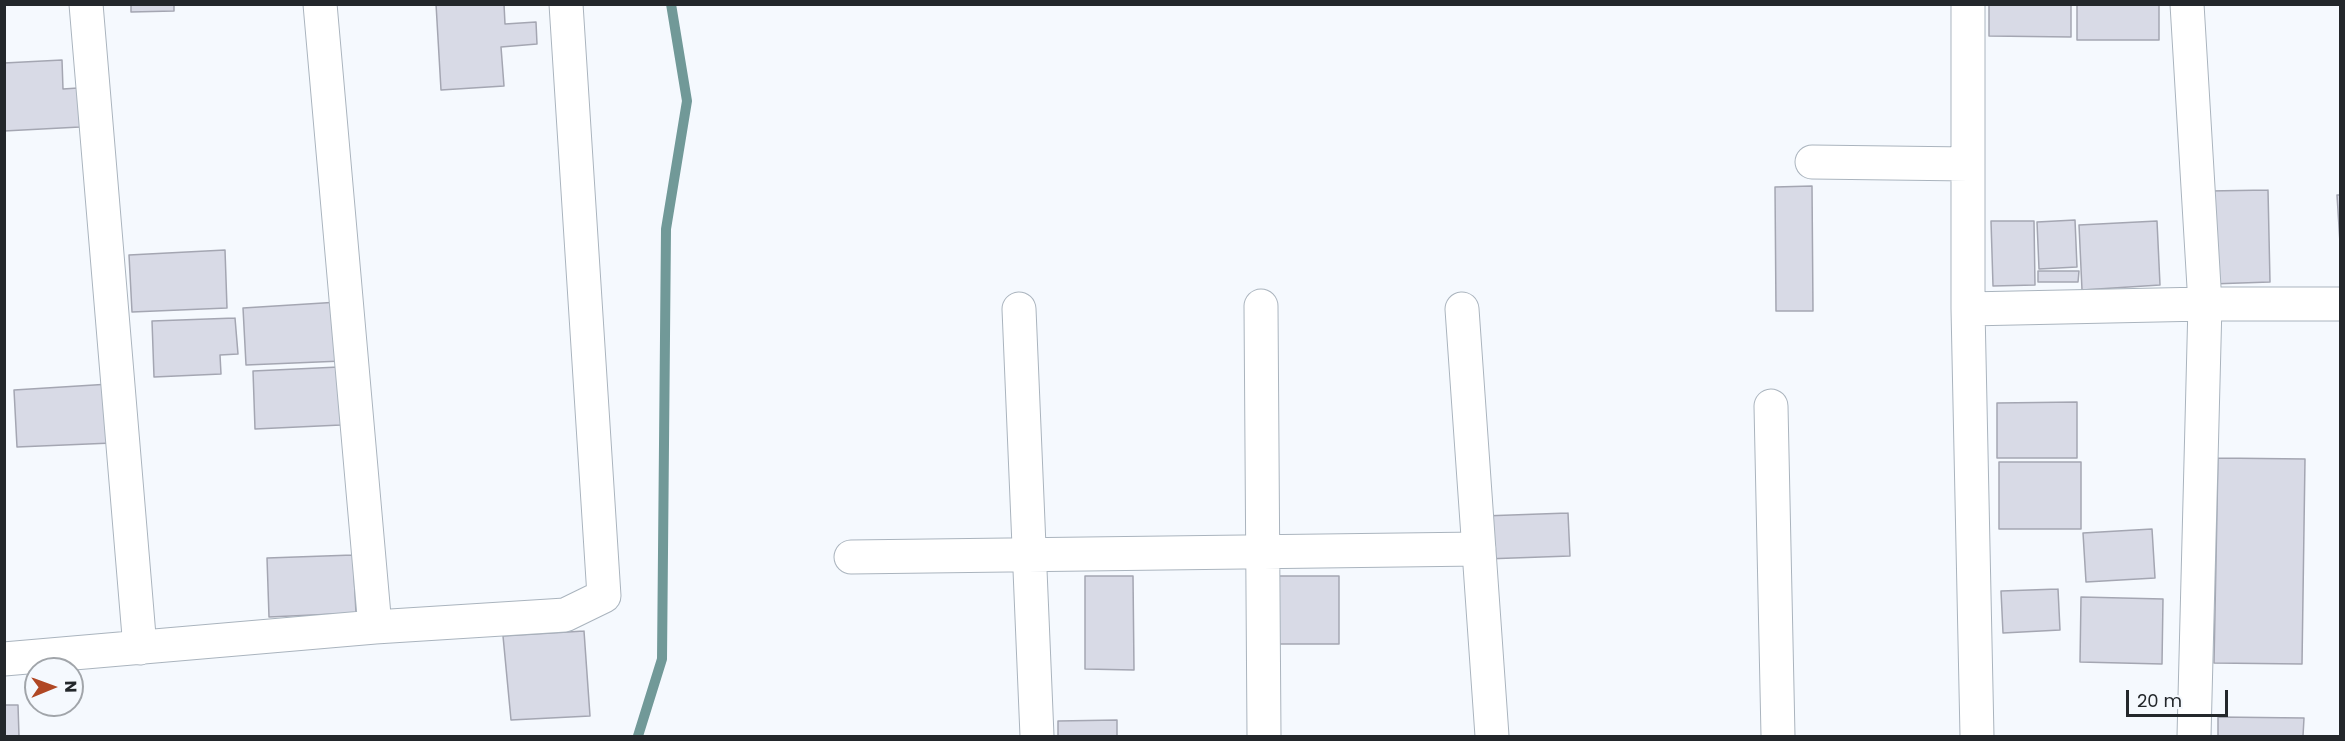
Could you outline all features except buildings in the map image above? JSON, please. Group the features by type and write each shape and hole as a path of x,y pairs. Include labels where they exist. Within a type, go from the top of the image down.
{"street":[{"path":"86,4 140,648"},
{"path":"320,4 375,627"},
{"path":"4,659 375,627 565,615 604,596 566,4"},
{"path":"1968,4 1968,309 1977,736"},
{"path":"2187,4 2205,304 2194,736"},
{"path":"1812,162 1968,164"},
{"path":"1968,309 2205,304 2340,304"},
{"path":"1261,306 1264,736"},
{"path":"1019,309 1037,736"},
{"path":"1462,309 1492,736"},
{"path":"1771,406 1778,736"},
{"path":"851,557 1479,549"}],"waterway":[{"path":"638,736 662,659 666,229 687,101 671,4"}]}
